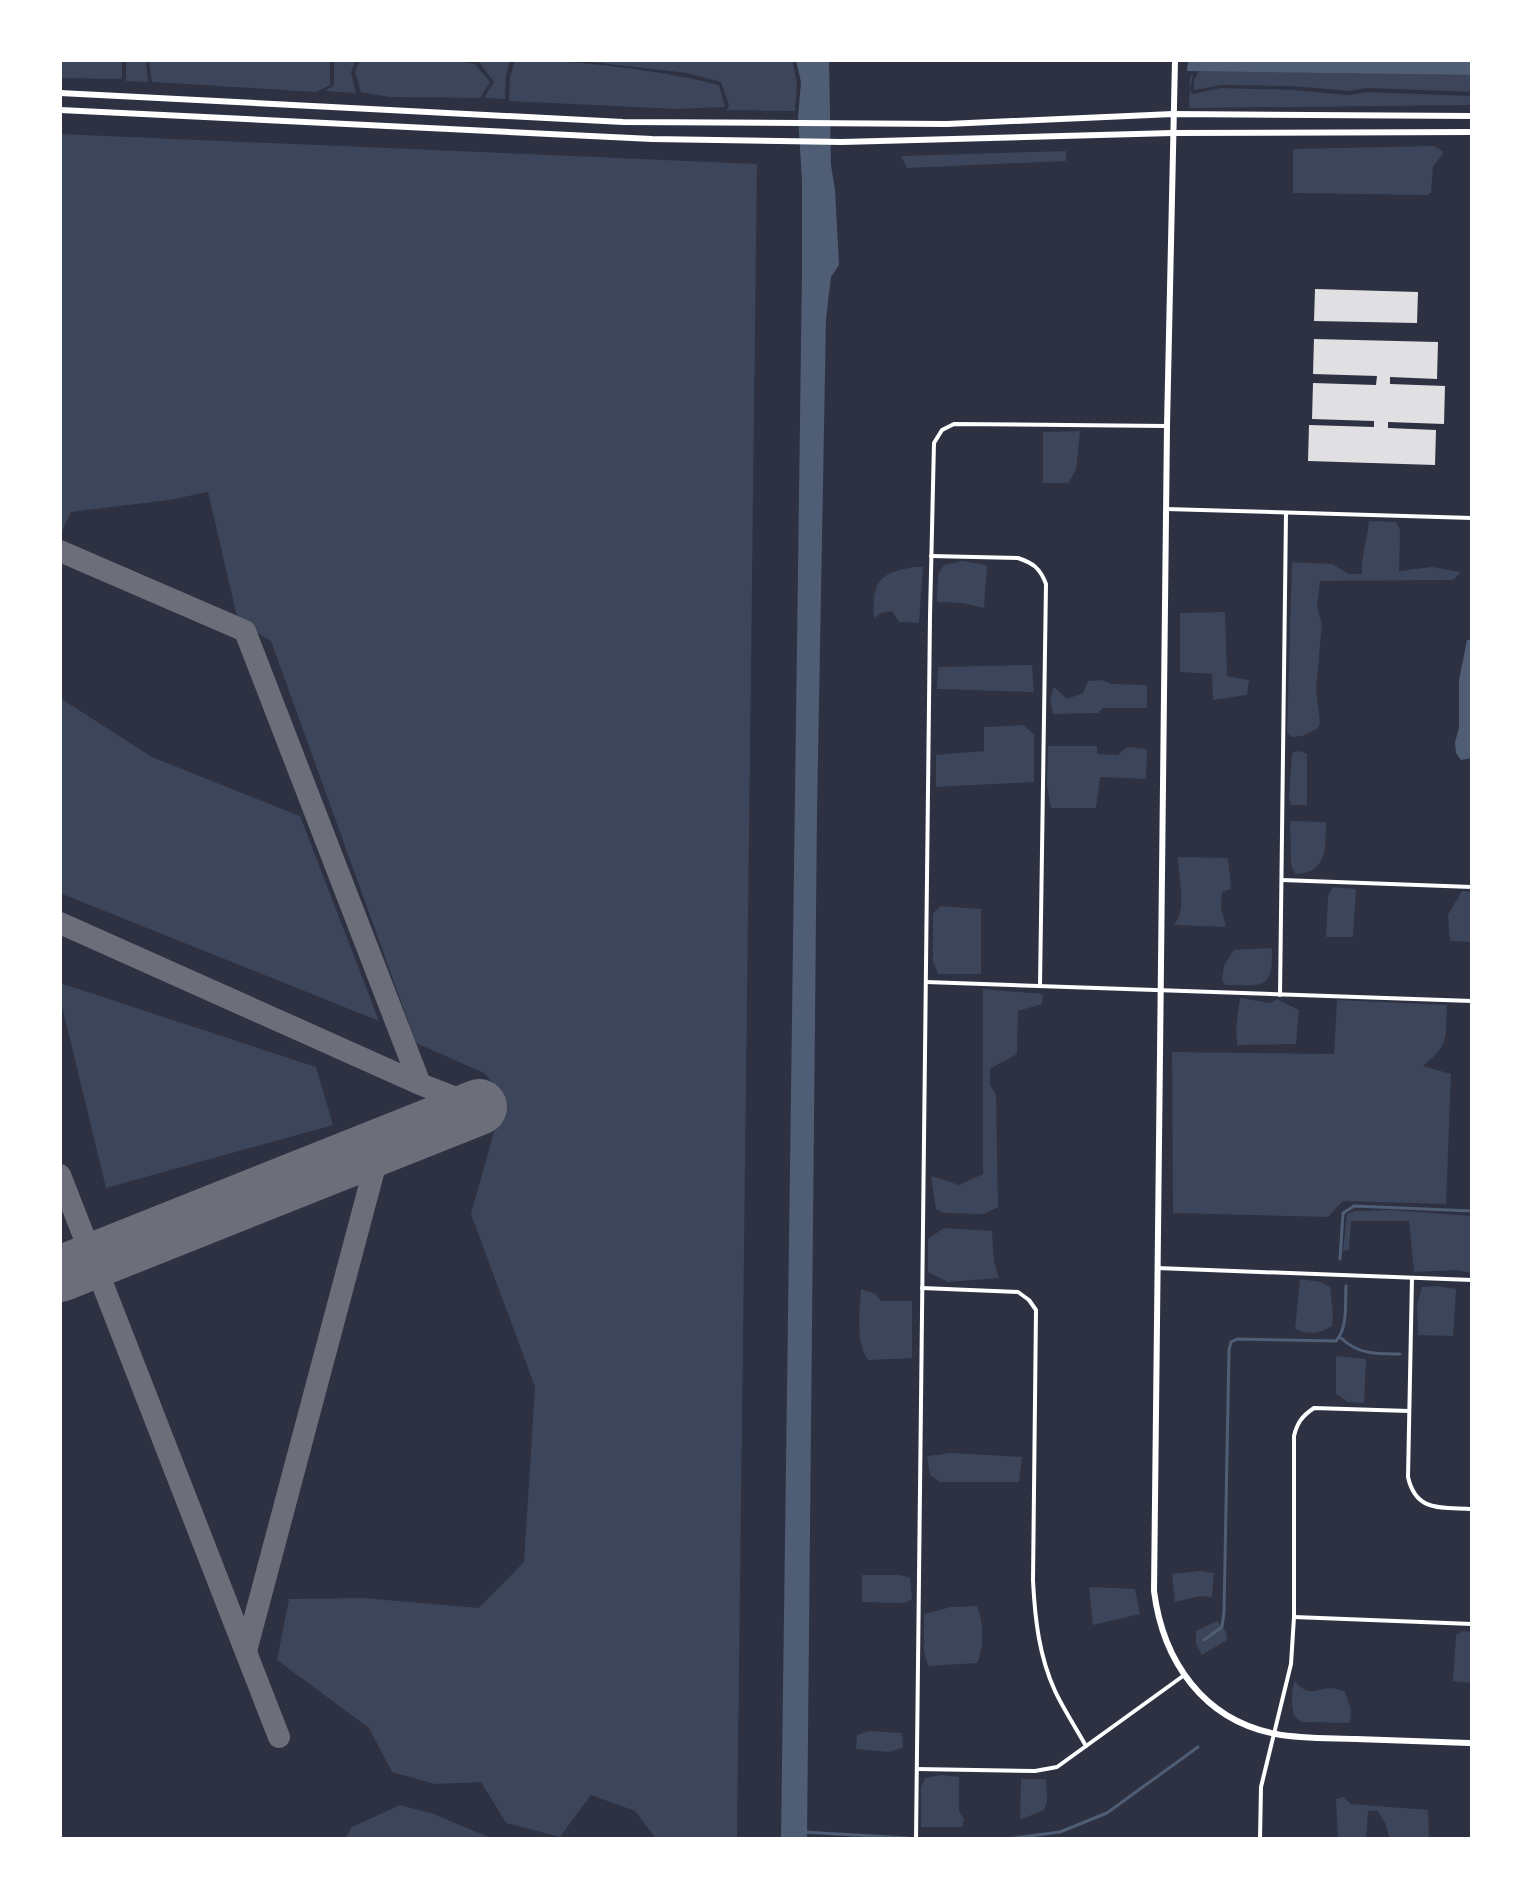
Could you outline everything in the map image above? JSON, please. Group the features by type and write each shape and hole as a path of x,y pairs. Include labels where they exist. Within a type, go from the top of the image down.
{"main road":[{"path":"1175,60 1167,426 1157,1268 1154,1591 1158,1620 1183,1676 1223,1712 1249,1726 1274,1733 1472,1743"},
{"path":"60,93 623,122 947,124 1173,114 1472,116"},
{"path":"60,110 652,139 842,142 1173,133 1472,132"}],"street":[{"path":"916,1839 934,443 942,430 954,424 1167,426"},
{"path":"1166,509 1472,518"},
{"path":"1280,995 1286,513"},
{"path":"931,556 1018,558 1032,562 1041,571 1046,584 1040,986"},
{"path":"1282,880 1472,887"},
{"path":"926,982 1472,1001"},
{"path":"1157,1268 1472,1280"},
{"path":"1412,1278 1408,1477 1411,1493 1427,1506 1472,1509"},
{"path":"922,1288 1018,1292 1036,1310 1033,1581 1036,1623 1055,1692 1086,1746"},
{"path":"1260,1839 1261,1787 1291,1664 1294,1436 1297,1425 1314,1408 1409,1411"},
{"path":"1294,1617 1472,1624"},
{"path":"917,1769 1035,1771 1057,1767 1183,1676"},
{"path":"1186,1839 1205,1839"}],"shaded area":[{"path":"60,60 122,60 122,79 60,78"},
{"path":"126,60 146,60 148,82 126,81"},
{"path":"330,60 330,85 316,92 152,82 149,62"},
{"path":"334,60 356,60 351,72 356,93 325,91 334,85"},
{"path":"360,60 455,60 475,64 490,82 480,98 389,97 361,92 355,72"},
{"path":"474,60 510,60 505,99 484,98 494,82"},
{"path":"515,60 644,70 719,85 725,107 677,109 509,101 510,77"},
{"path":"574,60 792,60 797,82 795,111 727,110 729,106 721,82 687,73"},
{"path":"796,60 829,60 831,165 839,265 831,277 826,319 817,813 807,1839 781,1839 802,271 798,117 801,82"},
{"path":"1188,60 1472,60 1472,75 1187,71"},
{"path":"1199,71 1472,75 1472,92 1367,88 1349,91 1221,85 1194,90 1194,80"},
{"path":"1193,74 1190,90 1193,94 1221,88 1348,95 1367,92 1472,96 1472,105 1189,108 1190,77"},
{"path":"60,134 757,164 737,1839 656,1839 635,1811 591,1795 560,1837 506,1823 481,1782 435,1784 392,1772 369,1728 277,1660 289,1599 363,1598 479,1608 524,1562 535,1387 471,1214 504,1096 484,1073 416,1043 271,641 238,621 208,492 71,512 60,536"},
{"path":"1434,146 1444,152 1433,167 1431,193 1427,195 1293,193 1293,149"},
{"path":"1066,151 1066,161 907,168 901,156"},
{"path":"1080,431 1076,470 1068,483 1043,483 1043,432"},
{"path":"1369,521 1396,522 1400,530 1399,571 1432,567 1461,572 1453,580 1320,581 1317,607 1322,624 1316,689 1320,723 1317,729 1292,737 1287,733 1292,562 1332,564 1349,574 1362,574"},
{"path":"962,561 987,565 984,608 937,602 938,574 944,565"},
{"path":"923,567 919,623 899,622 892,611 874,618 874,596 880,581 892,572"},
{"path":"1225,612 1227,676 1249,680 1247,695 1213,700 1212,674 1180,672 1180,613"},
{"path":"1467,640 1472,640 1472,758 1461,760 1456,753 1455,742 1459,728 1459,680"},
{"path":"1032,665 1034,692 937,689 938,667"},
{"path":"1103,680 1111,684 1147,685 1147,708 1103,708 1098,713 1053,714 1050,699 1054,687 1067,699 1083,693 1088,681"},
{"path":"60,698 152,757 300,816 379,1021 60,893"},
{"path":"1023,725 1034,734 1034,782 936,787 936,755 984,751 984,727"},
{"path":"1048,746 1097,746 1097,754 1118,755 1127,747 1147,749 1146,779 1100,777 1096,808 1051,808 1047,785"},
{"path":"1299,751 1307,754 1307,805 1291,805 1292,753"},
{"path":"1290,821 1326,822 1323,857 1314,869 1306,873 1295,874 1291,864"},
{"path":"1178,857 1228,858 1231,889 1222,892 1221,908 1226,927 1174,925 1181,910"},
{"path":"1333,887 1356,889 1353,937 1326,937 1328,896"},
{"path":"1462,891 1472,892 1472,942 1450,941 1448,915"},
{"path":"941,906 981,909 981,974 938,974 933,961 933,913"},
{"path":"1272,948 1270,972 1263,983 1225,985 1222,979 1224,965 1234,950"},
{"path":"60,983 316,1067 333,1125 106,1188 60,998"},
{"path":"983,989 1043,994 1042,1004 1018,1011 1017,1054 990,1069 990,1085 996,1094 998,1207 984,1214 943,1213 936,1209 931,1176 959,1185 983,1174"},
{"path":"1240,998 1270,1003 1277,999 1299,1010 1296,1044 1237,1045"},
{"path":"1337,1000 1447,1005 1442,1046 1423,1066 1451,1074 1446,1204 1343,1201 1328,1217 1173,1213 1172,1052 1334,1054"},
{"path":"1390,1210 1472,1216 1472,1273 1455,1270 1414,1272 1409,1221 1351,1221 1349,1250 1343,1251 1347,1214"},
{"path":"944,1228 992,1231 994,1262 999,1278 948,1282 928,1272 928,1239"},
{"path":"1300,1279 1321,1282 1330,1287 1332,1326 1323,1331 1314,1333 1295,1329"},
{"path":"1422,1287 1456,1289 1453,1336 1418,1335 1417,1305"},
{"path":"861,1289 876,1294 881,1301 912,1301 912,1358 868,1360 860,1335"},
{"path":"1336,1356 1366,1359 1364,1403 1348,1402 1336,1394"},
{"path":"952,1453 1022,1457 1019,1482 940,1482 930,1475 927,1456"},
{"path":"1214,1573 1212,1597 1200,1596 1175,1602 1172,1574"},
{"path":"862,1575 910,1578 912,1599 905,1603 862,1602"},
{"path":"1089,1587 1135,1589 1140,1614 1093,1625"},
{"path":"977,1606 982,1635 977,1663 928,1666 924,1651 924,1614 951,1607"},
{"path":"1217,1621 1226,1632 1227,1640 1202,1655 1196,1644 1196,1631"},
{"path":"1463,1631 1472,1632 1472,1683 1453,1681 1456,1635"},
{"path":"1295,1681 1309,1691 1332,1688 1345,1692 1351,1709 1350,1723 1302,1722 1294,1716 1292,1694"},
{"path":"869,1731 902,1733 903,1748 889,1752 856,1749 857,1735"},
{"path":"941,1775 959,1777 959,1810 964,1820 962,1827 921,1827 921,1787 925,1778"},
{"path":"1021,1779 1046,1779 1047,1801 1044,1810 1020,1820"},
{"path":"1343,1797 1351,1804 1428,1810 1429,1839 1390,1839 1377,1810 1368,1811 1366,1839 1338,1839 1336,1799"},
{"path":"400,1805 434,1814 493,1839 345,1839 352,1827"}],"building":[{"path":"1315,289 1418,292 1417,323 1314,321"},
{"path":"1314,339 1438,342 1437,379 1390,377 1390,384 1445,386 1444,424 1388,422 1388,428 1436,430 1435,465 1308,461 1309,425 1374,427 1374,421 1312,419 1313,383 1376,385 1377,376 1313,374"}],"waterway":[{"path":"1340,1259 1343,1213 1354,1206 1472,1211"},
{"path":"1204,1640 1222,1627 1224,1612 1231,1342 1237,1339 1336,1341 1344,1322 1346,1286"},
{"path":"1341,1338 1362,1351 1400,1354"},
{"path":"1007,1839 1060,1832 1107,1813 1198,1747"},
{"path":"803,1832 907,1838"},
{"path":"926,1839 1001,1839"}],"taxiway":[{"path":"60,551 245,631 420,1084"},
{"path":"60,923 420,1084 479,1107"},
{"path":"246,1651 380,1147"},
{"path":"60,1175 279,1737"}],"runway":[{"path":"60,1274 479,1107"}]}
